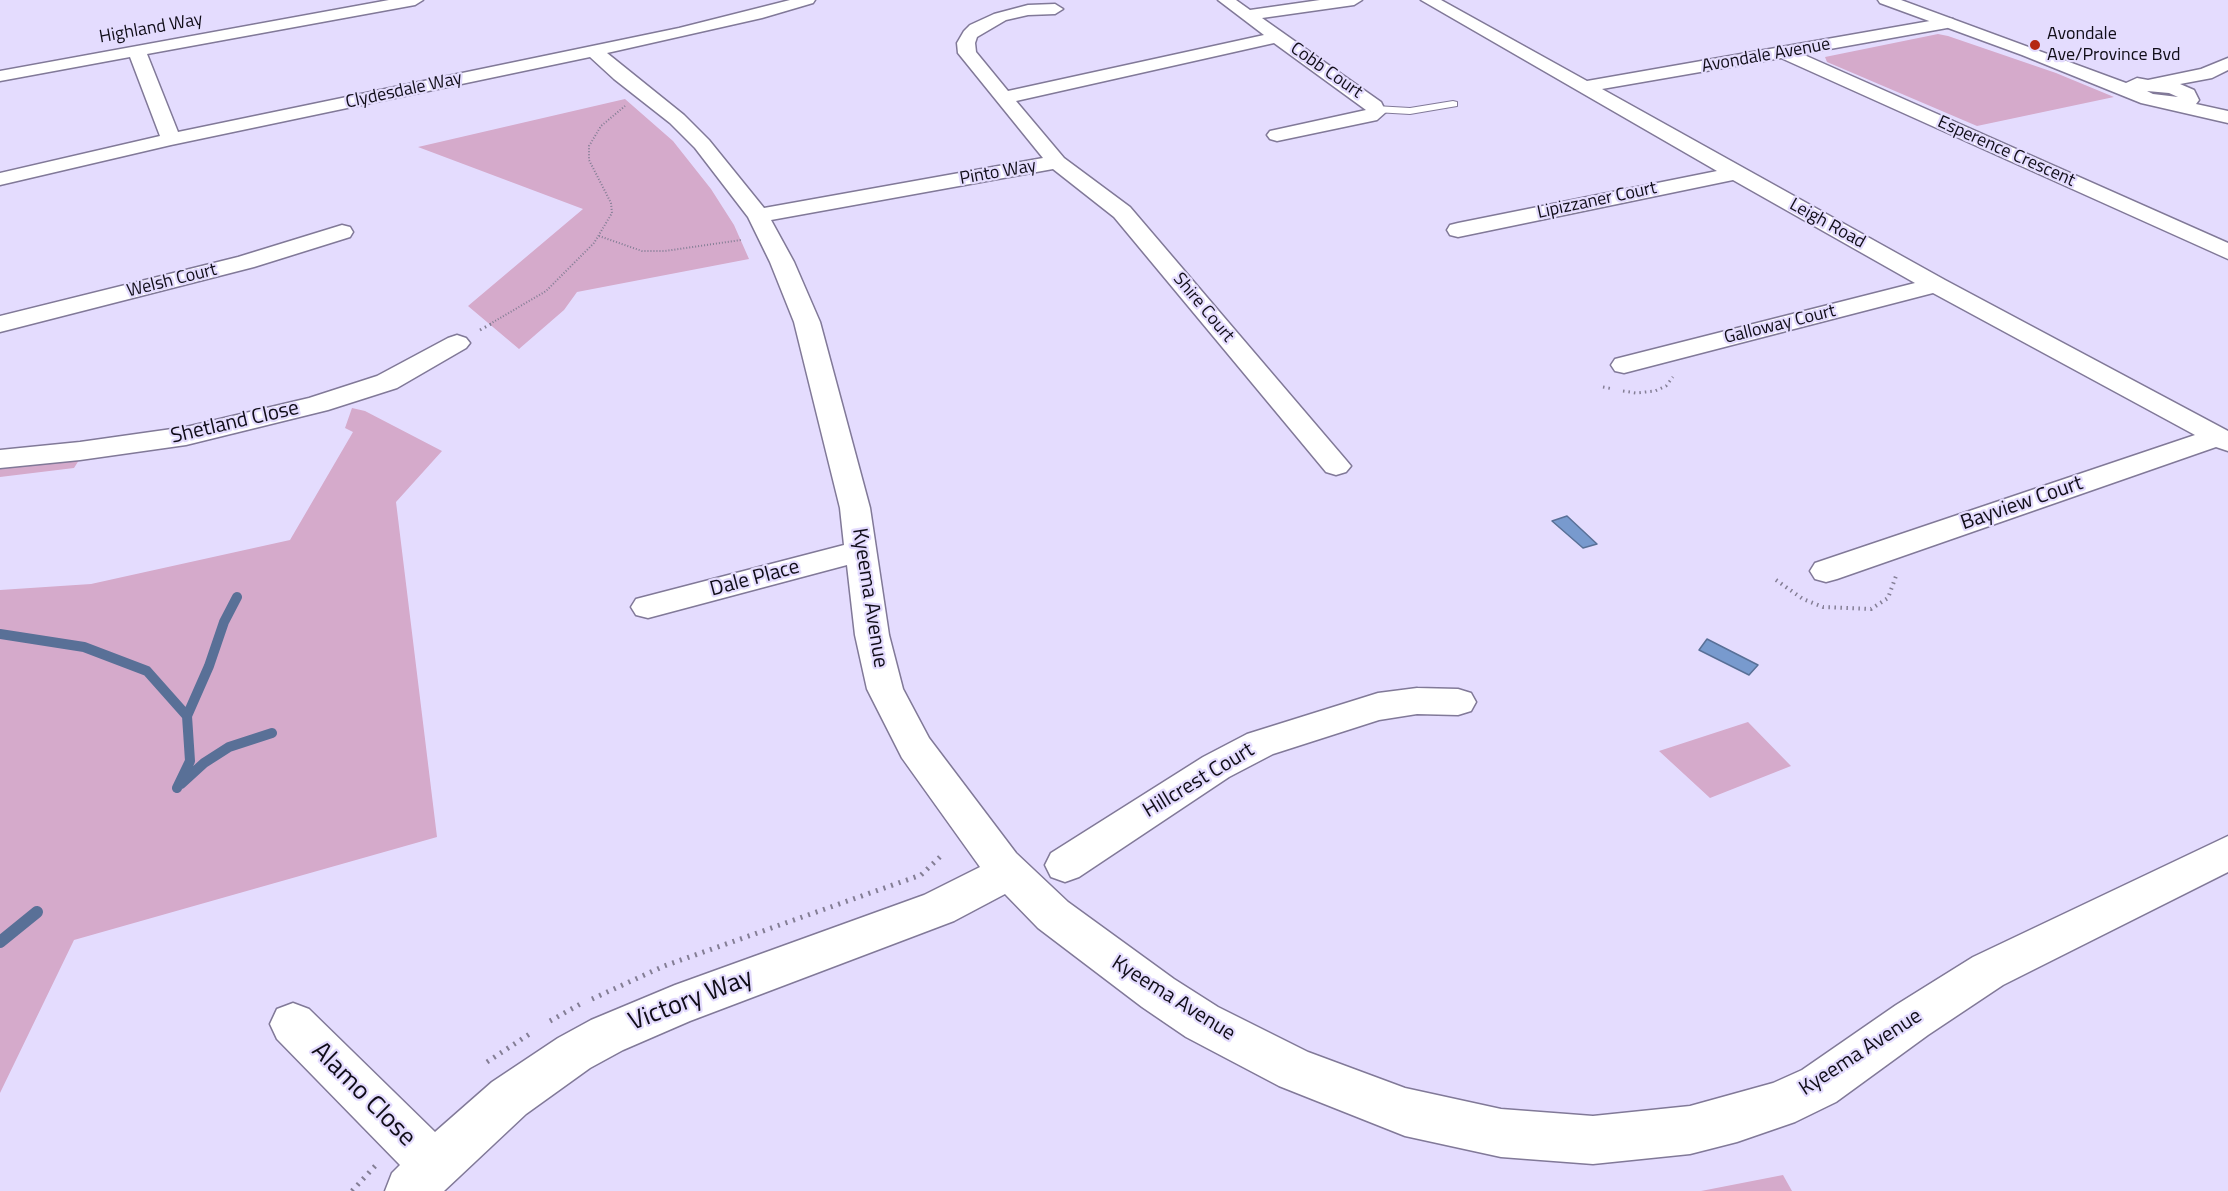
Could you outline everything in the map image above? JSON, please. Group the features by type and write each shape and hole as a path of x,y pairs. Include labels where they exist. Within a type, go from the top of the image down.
{"street":[{"name":"Highland Way","path":"0,76 415,0"},
{"name":"Clydesdale Way","path":"0,179 171,139 726,23 807,0"},
{"name":"Cobb Court","path":"1226,0 1367,99 1376,112 1360,119 1277,135"},
{"path":"1248,15 1354,0"},
{"name":"Leigh Road","path":"1430,0 1936,285 2223,440"},
{"path":"1886,0 2028,51 2228,117"},
{"name":"Pinto Way","path":"763,225 1057,162 967,53 966,43 969,35 976,29 1000,17 1028,10 1055,9"},
{"name":"Avondale Avenue","path":"1584,87 1947,23"},
{"path":"1004,98 1277,37"},
{"path":"137,51 171,139"},
{"name":"Kyeema Avenue","path":"594,51 620,75 677,119 702,144 763,225 782,262 807,322 855,508 872,635 885,689 915,748 928,767 966,820 1018,881 1083,939 1202,1022 1295,1070 1405,1112 1501,1132 1593,1140 1690,1130 1778,1105 1819,1086 1912,1020 1988,971 2228,853"},
{"name":"Esperence Crescent","path":"1785,53 2228,252"},
{"path":"2147,90 2206,74 2228,63"},
{"path":"2188,95 2206,74"},
{"path":"2147,90 2173,88 2228,112"},
{"name":"Shire Court","path":"1057,162 1122,212 1336,466"},
{"name":"Lipizzaner Court","path":"1458,230 1736,173"},
{"name":"Welsh Court","path":"0,324 246,262 342,232"},
{"name":"Galloway Court","path":"1624,365 1936,285"},
{"name":"Shetland Close","path":"0,459 80,451 186,436 318,404 387,382 457,342"},
{"name":"Bayview Court","path":"1826,571 2223,440"},
{"name":"Dale Place","path":"648,607 861,551"},
{"name":"Hillcrest Court","path":"1065,865 1216,767 1247,750 1378,707 1417,701 1458,702"},
{"name":"Victory Way","path":"422,1178 509,1098 574,1053 607,1035 675,1006 939,908 972,893 1018,881"},
{"name":"Alamo Close","path":"293,1024 422,1178"}],"lane":[{"path":"1375,109 1410,111 1453,104"},
{"name":"Hillcrest Court","path":"1018,881 1065,865"}],"path":[{"path":"457,342 531,302 546,291 571,268 599,236 612,213 611,203 589,160 589,146 602,126 622,107 646,93"},
{"path":"599,236 642,250 665,251 700,248 763,225"}],"shaded area":[{"path":"1938,34 2056,73 2114,97 1977,126 1827,62 1825,57"},
{"path":"625,99 673,141 711,189 734,225 749,259 577,292 564,310 519,349 468,306 583,209 418,147"},
{"path":"352,408 365,411 442,451 396,502 437,837 74,940 0,1093 0,590 91,584 290,540 353,432 345,428"},
{"path":"81,457 74,468 0,477 0,466"},
{"path":"1748,722 1791,766 1710,798 1659,751"},
{"path":"1783,1175 1792,1191 1701,1191"}],"water":[{"path":"1567,516 1597,544 1583,548 1552,521"},
{"path":"1707,639 1758,665 1749,675 1699,650"}],"waterway":[{"path":"187,716 209,666 224,622 237,597"},
{"path":"0,634 84,647 147,671 187,716"},
{"path":"177,788 190,761 187,716"},
{"path":"181,784 204,763 229,747 272,733"},
{"path":"0,942 37,912"}],"place":[{"name":"Avondale Ave/Province Bvd","path":"2035,45"}]}
